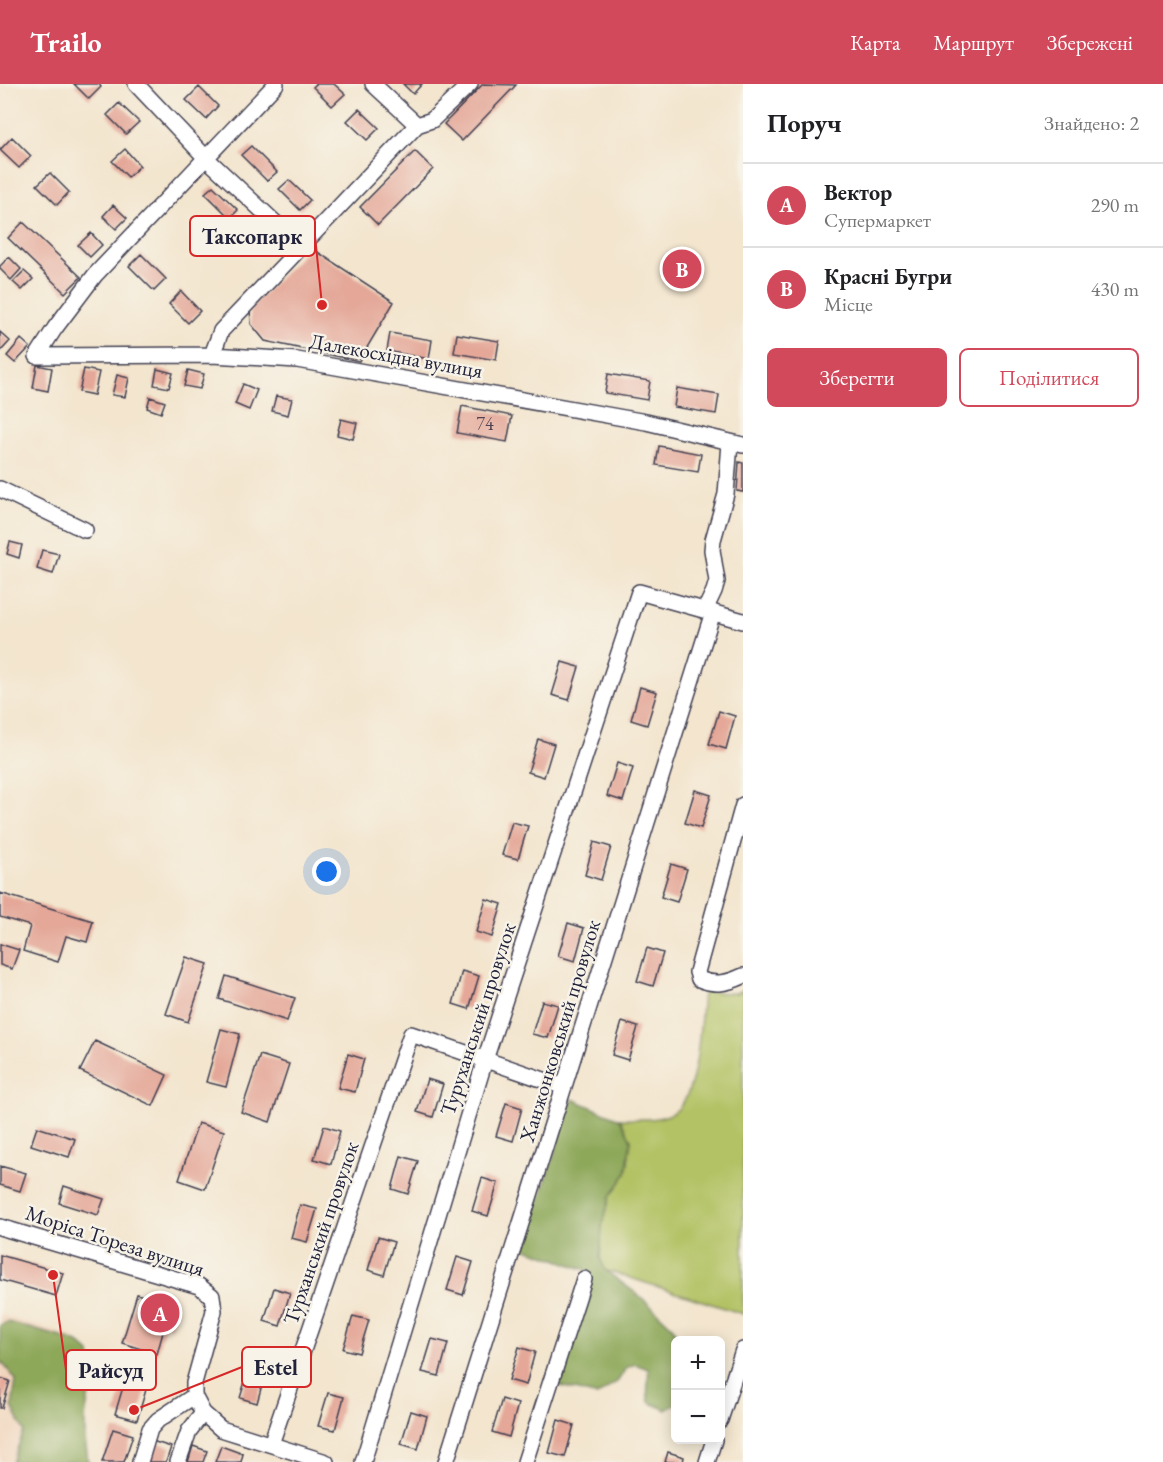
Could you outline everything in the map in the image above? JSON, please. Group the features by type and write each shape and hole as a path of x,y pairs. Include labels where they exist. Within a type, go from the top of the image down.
{"street":[{"path":"136,84 206,158 300,246"},
{"path":"206,158 276,84"},
{"path":"374,84 417,125"},
{"path":"212,355 221,331 300,246 417,125 432,120 470,84"},
{"name":"Далекосхідна вулиця","path":"206,158 95,275 37,356 212,355 297,360 646,422 737,444"},
{"name":"Ханжонковський провулок","path":"446,1462 564,1087 709,611 717,581 712,540 726,494 737,444"},
{"path":"0,489 85,530"},
{"name":"Туруханський провулок","path":"363,1462 485,1060 639,592 709,611"},
{"path":"709,611 743,621"},
{"path":"743,805 697,972 699,979 710,984 743,976"},
{"name":"Турханський провулок","path":"271,1444 411,1034 485,1060"},
{"path":"485,1060 564,1087"},
{"name":"Моріса Тореза вулиця","path":"0,1227 199,1286 212,1296 214,1311 194,1383 194,1396"},
{"path":"525,1462 584,1279"},
{"path":"725,1405 743,1350"},
{"path":"140,1462 150,1429 158,1420 194,1396 203,1413 221,1429 326,1462"},
{"path":"178,1462 189,1431 203,1413"},
{"path":"707,1462 713,1444"}],"shaded area":[{"path":"0,1315 74,1337 36,1462 0,1462"}],"green space":[{"path":"743,990 743,1314 605,1270 600,1258 602,1226 610,1197 626,1174 631,1140 620,1119 658,1118 678,1109 685,1099 694,1070 703,992 736,993"},
{"path":"572,1099 620,1119 631,1140 626,1174 610,1197 602,1226 600,1258 605,1270 641,1297 673,1327 676,1336 671,1336 671,1407 666,1410 649,1402 648,1369 635,1364 626,1368 618,1381 597,1396 557,1385 592,1272 524,1248"},
{"path":"8,1322 68,1339 80,1344 90,1353 93,1372 85,1417 88,1462 12,1462 24,1431 12,1407 16,1380 0,1360 0,1325"}],"building":[{"path":"74,84 99,84 101,87 89,99"},
{"path":"316,84 334,84 345,94 332,106 313,87"},
{"path":"403,84 422,84 413,94"},
{"path":"483,84 516,85 462,141 444,124"},
{"path":"199,87 218,106 206,119 186,100"},
{"path":"119,103 139,122 126,134 107,115"},
{"path":"359,109 379,128 367,140 347,121"},
{"path":"12,137 31,156 19,168 0,150"},
{"path":"251,146 277,172 267,181 241,155"},
{"path":"125,149 140,166 128,177 112,161"},
{"path":"415,151 433,169 378,225 360,207"},
{"path":"50,173 69,192 57,205 37,185"},
{"path":"289,180 310,200 300,210 279,189"},
{"path":"213,186 238,210 230,218 205,193"},
{"path":"113,205 127,218 116,229 103,216"},
{"path":"23,222 81,277 65,293 8,238"},
{"path":"91,233 102,245 90,257 78,245"},
{"path":"310,247 394,302 359,361 265,341 251,324 250,308"},
{"path":"141,254 166,279 154,291 129,266"},
{"path":"9,257 21,269 11,280 0,269"},
{"path":"24,271 33,279 22,290 13,282"},
{"path":"181,291 200,311 188,323 169,304"},
{"path":"0,332 10,341 0,352"},
{"path":"390,333 432,340 429,359 387,351"},
{"path":"457,334 499,341 496,360 454,353"},
{"path":"21,339 30,347 15,363 7,356"},
{"path":"37,365 52,368 48,391 33,388"},
{"path":"84,369 99,372 94,395 79,392"},
{"path":"157,369 173,373 169,388 154,385"},
{"path":"188,370 204,374 200,389 184,386"},
{"path":"608,374 650,381 647,400 605,393"},
{"path":"117,375 129,378 125,397 112,395"},
{"path":"243,384 257,390 249,410 235,404"},
{"path":"677,388 719,395 716,414 674,407"},
{"path":"276,396 292,399 288,415 272,411"},
{"path":"150,397 165,402 161,413 147,408"},
{"path":"462,406 512,416 507,442 457,433"},
{"path":"341,419 357,423 353,439 337,435"},
{"path":"659,446 701,454 698,472 656,465"},
{"path":"739,462 743,463 743,492 737,491"},
{"path":"10,542 22,545 19,558 7,554"},
{"path":"42,550 59,554 53,574 37,569"},
{"path":"562,662 579,667 569,700 552,695"},
{"path":"640,687 657,692 647,725 631,720"},
{"path":"719,711 735,716 726,749 709,744"},
{"path":"538,739 554,744 544,777 528,772"},
{"path":"617,763 633,768 623,801 607,796"},
{"path":"695,790 711,795 701,828 685,823"},
{"path":"512,822 528,826 518,859 502,855"},
{"path":"594,842 611,847 601,880 585,875"},
{"path":"671,864 687,869 677,902 661,897"},
{"path":"0,893 93,921 87,942 66,936 58,962 23,951 30,926 0,917"},
{"path":"486,899 502,904 492,937 476,932"},
{"path":"568,923 584,928 575,961 558,956"},
{"path":"0,944 19,950 12,969 0,965"},
{"path":"647,948 663,953 653,986 637,981"},
{"path":"186,957 208,964 188,1022 166,1014"},
{"path":"462,971 479,976 469,1009 453,1004"},
{"path":"226,976 295,998 287,1021 219,999"},
{"path":"542,1001 558,1005 548,1038 532,1034"},
{"path":"622,1022 638,1027 628,1060 612,1055"},
{"path":"221,1029 240,1034 226,1087 206,1082"},
{"path":"95,1041 167,1075 153,1106 80,1071"},
{"path":"348,1054 364,1059 355,1092 338,1088"},
{"path":"260,1055 289,1064 270,1122 241,1112"},
{"path":"427,1079 443,1084 433,1117 417,1112"},
{"path":"506,1103 522,1108 513,1141 496,1136"},
{"path":"198,1123 224,1131 205,1189 179,1180"},
{"path":"324,1126 340,1131 331,1164 314,1159"},
{"path":"37,1127 75,1139 69,1157 31,1145"},
{"path":"401,1156 418,1161 408,1194 392,1189"},
{"path":"0,1166 26,1173 20,1191 0,1185"},
{"path":"482,1178 498,1183 488,1216 472,1211"},
{"path":"64,1186 104,1199 98,1215 59,1203"},
{"path":"300,1205 317,1209 307,1242 291,1238"},
{"path":"378,1237 394,1242 384,1275 368,1270"},
{"path":"0,1255 63,1273 56,1296 0,1280"},
{"path":"457,1257 473,1262 463,1295 447,1290"},
{"path":"274,1288 290,1293 280,1326 264,1321"},
{"path":"137,1294 176,1306 171,1326 165,1325 157,1354 122,1343"},
{"path":"353,1316 369,1320 359,1353 343,1349"},
{"path":"432,1339 448,1343 439,1376 422,1372"},
{"path":"519,1347 535,1352 526,1385 509,1380"},
{"path":"131,1360 153,1366 137,1420 115,1414"},
{"path":"250,1365 266,1370 257,1403 240,1398"},
{"path":"0,1378 10,1381 2,1408 0,1408"},
{"path":"328,1393 344,1397 335,1430 318,1426"},
{"path":"502,1399 518,1404 509,1437 492,1432"},
{"path":"411,1411 427,1416 418,1449 401,1444"},
{"path":"558,1420 574,1425 565,1457 549,1453"},
{"path":"113,1429 133,1435 124,1462 102,1462"},
{"path":"152,1441 171,1447 166,1462 146,1462"},
{"path":"193,1446 207,1451 203,1462 188,1462"},
{"path":"221,1446 243,1454 241,1462 215,1462"},
{"path":"668,1452 684,1457 683,1462 665,1462"}],"place":[{"name":"Красні Бугри","path":"682,269"},
{"name":"Таксопарк","path":"322,305"},
{"name":"Райсуд","path":"53,1275"},
{"name":"Вектор","path":"160,1313"},
{"name":"Estel","path":"134,1410"}]}
